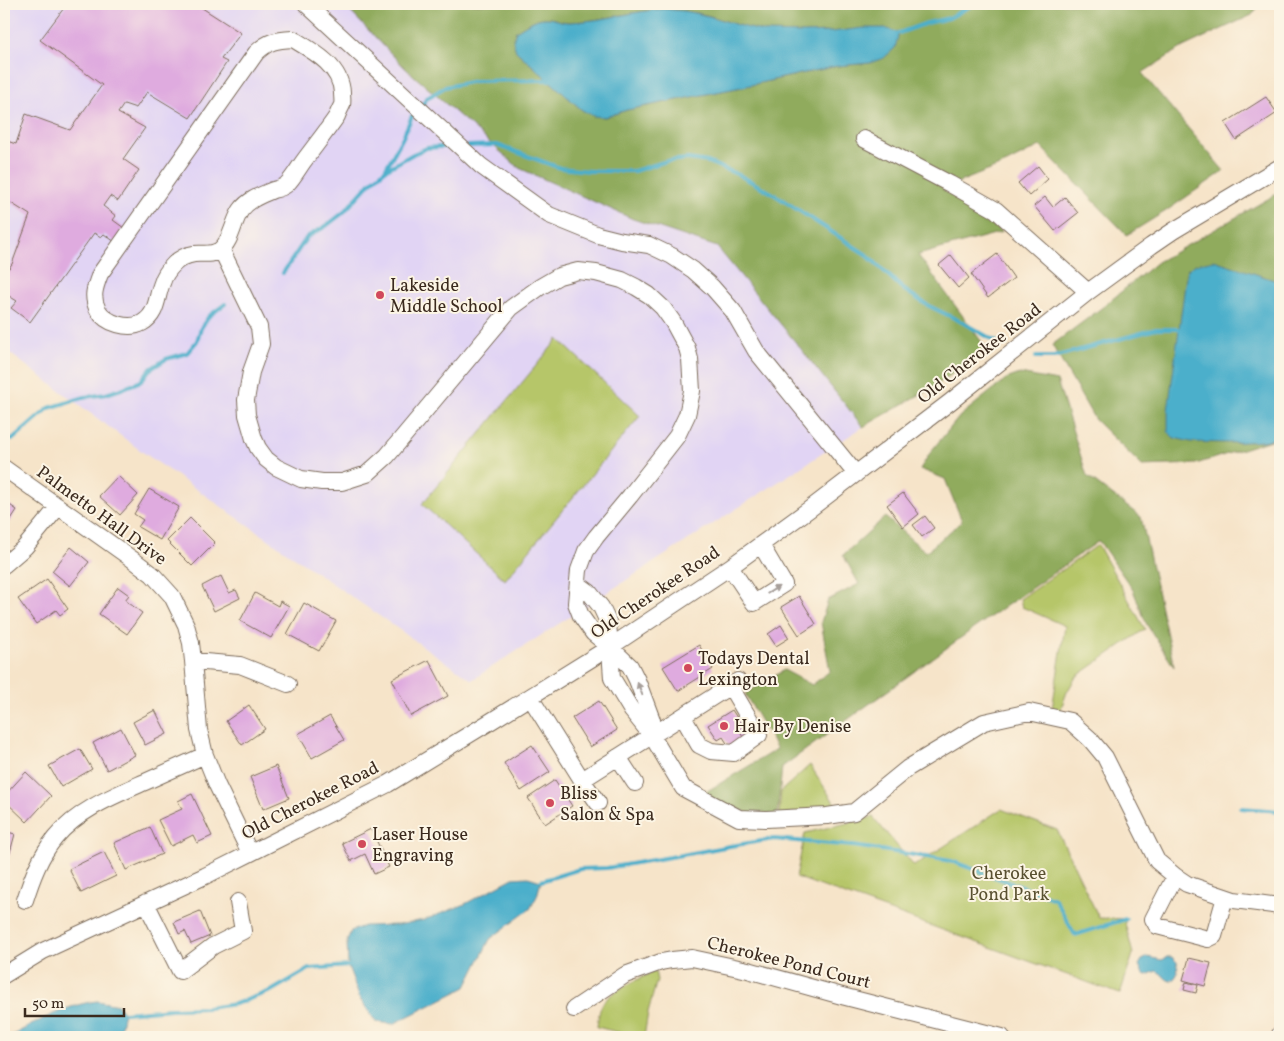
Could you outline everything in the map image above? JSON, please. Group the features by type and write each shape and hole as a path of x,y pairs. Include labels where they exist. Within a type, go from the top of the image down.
{"street":[{"path":"306,4 481,166 549,215 598,235 649,245 672,256 693,270 712,287 733,311 756,351 856,474"},
{"path":"293,39 329,64 340,80 342,103 337,116 286,185 260,195 242,209 226,243 221,249 212,254 194,254 175,263 166,274 154,309 148,319 140,324 115,324 105,318 98,310 93,297 100,274 256,53 270,42 293,39"},
{"path":"864,139 996,210 1088,292"},
{"name":"Old Cherokee Road","path":"4,975 43,951 205,876 388,784 610,647 761,545 950,402 1088,292 1173,230 1280,167"},
{"path":"221,249 259,326 261,344 251,372 246,400 247,415 258,448 266,459 276,467 301,479 322,482 342,482 367,474 387,456 511,308 558,276 578,272 596,273 622,280 650,295 663,308 687,348 690,359 692,391 687,415 677,436 586,551 579,570 576,603 581,616 592,633 610,647 612,678 632,711 652,736 683,788 739,818 766,819 827,816 854,812 908,768 984,722 1029,712 1070,721 1090,739 1105,757 1157,861 1175,876 1187,884 1234,900 1280,906"},
{"name":"Palmetto Hall Drive","path":"4,468 152,574 172,596 186,625 191,643 199,730 205,755 217,785 250,853"},
{"path":"4,565 25,547 58,508"},
{"path":"730,567 754,603 784,584 761,545"},
{"path":"193,661 240,665 288,684"},
{"path":"582,780 734,684 760,735 734,753 711,751 699,745 682,717"},
{"path":"530,697 598,804"},
{"path":"25,900 41,858 54,838 71,821 91,808 126,790 205,755"},
{"path":"618,757 635,783"},
{"path":"1175,876 1153,919 1157,926 1208,939 1214,936 1225,897"},
{"path":"146,903 180,971 214,946 243,930 238,902"},
{"name":"Cherokee Pond Court","path":"574,1009 625,975 661,962 692,958 748,970 1002,1037"}],"shaded area":[{"name":"Lakeside Middle School","path":"4,4 343,4 405,68 519,168 633,219 717,247 863,427 472,680 144,453 4,349"}],"green space":[{"path":"343,4 793,4 797,6 827,4 1260,4 1252,15 1183,47 1142,73 1224,171 1127,235 1040,146 1007,163 942,189 1002,232 918,255 987,349 935,386 863,427 717,247 633,219 519,168 405,68","holes":["664,9 687,11 766,32 790,34 831,32 870,63 837,66 627,110 605,117 582,110 516,51 516,31 537,19 548,18 568,22 583,21"]},
{"path":"1280,192 1280,437 1196,464 1142,466 1095,420 1052,345 1104,306 1157,262"},
{"path":"558,339 640,416 505,580 422,504"},
{"path":"1020,374 1057,381 1087,476 1141,517 1174,667 1147,625 1133,590 1099,541 782,767 777,818 766,819 699,796 777,749 745,694 784,670 812,685 830,671 821,622 828,600 859,584 843,555 885,517 926,552 962,521 945,479 920,469 932,450 960,416 1006,379"},
{"path":"1098,545 1145,629 1076,677 1067,692 1060,711 1052,709 1065,626 1022,607 1020,599"},
{"path":"810,765 837,807 779,815 781,791"},
{"name":"Cherokee Pond Park","path":"1001,809 1057,830 1099,918 1126,919 1125,923 1133,954 1120,994 796,877 805,833 873,817 914,866"},
{"path":"655,971 657,980 648,1012 644,1037 597,1027 603,1003 607,998 627,985"}],"water":[{"path":"664,9 709,16 766,32 804,33 885,28 899,33 895,48 884,58 870,63 837,66 627,110 605,117 593,116 582,110 516,51 513,41 516,31 541,18 568,22 583,21"},
{"path":"1214,260 1280,282 1280,437 1263,441 1228,443 1191,442 1174,438 1168,432 1168,410 1187,270 1196,264"},
{"path":"528,877 541,881 537,896 530,909 490,939 466,987 393,1024 376,1022 360,999 348,966 347,941 351,931 364,926 398,925 424,920 463,905 513,878"},
{"path":"1147,957 1162,960 1172,957 1177,962 1178,971 1176,976 1170,981 1156,971 1147,975 1143,974 1139,965"},
{"path":"97,1001 118,1005 124,1013 121,1026 117,1031 96,1037 9,1037 62,1010"}],"building":[{"path":"67,4 196,4 241,33 221,59 227,62 190,118 147,92 136,108 124,104 118,113 145,128 123,159 139,170 118,201 110,196 103,206 116,216 113,220 124,228 115,242 104,234 101,237 94,233 30,322 11,308 17,301 4,293 4,274 12,264 30,215 11,203 4,213 4,140 16,144 26,114 70,130 102,85 40,40"},
{"path":"1266,97 1277,113 1236,140 1225,123"},
{"path":"1038,166 1048,179 1029,196 1018,183"},
{"path":"1045,197 1053,207 1065,197 1078,213 1055,231 1034,206"},
{"path":"997,254 1014,278 988,298 971,274"},
{"path":"951,255 969,278 958,288 939,265"},
{"path":"118,476 138,495 120,515 99,496"},
{"path":"149,489 179,507 160,540 138,527 143,520 134,514"},
{"path":"903,493 919,514 903,527 887,505"},
{"path":"4,501 17,510 4,530"},
{"path":"925,516 934,528 922,537 913,525"},
{"path":"190,518 215,543 192,566 167,541"},
{"path":"71,547 89,562 70,586 52,571"},
{"path":"221,576 229,593 236,590 240,598 214,611 202,586"},
{"path":"47,579 68,609 60,615 56,610 36,624 18,599"},
{"path":"118,587 129,595 125,600 142,613 127,634 99,614"},
{"path":"255,593 278,606 280,601 289,606 271,638 240,621"},
{"path":"799,596 816,624 799,635 781,607"},
{"path":"304,603 336,621 319,651 287,634"},
{"path":"5,605 8,624 4,624"},
{"path":"781,625 789,638 776,646 768,634"},
{"name":"Todays Dental Lexington","path":"699,645 713,669 678,691 663,667"},
{"path":"429,660 448,696 411,716 392,679"},
{"path":"599,701 617,730 590,747 572,718"},
{"path":"249,705 265,729 242,745 226,721"},
{"path":"155,710 167,734 145,745 133,722"},
{"path":"732,710 743,727 739,730 744,739 730,748 723,737 718,740 708,725"},
{"path":"330,716 344,740 312,758 298,734"},
{"path":"121,728 135,755 107,770 93,743"},
{"path":"532,745 550,772 521,791 504,763"},
{"path":"80,749 92,769 61,787 49,766"},
{"path":"276,766 289,798 263,809 250,777"},
{"path":"26,772 51,796 27,822 4,800 4,796"},
{"path":"555,780 572,806 545,824 528,798"},
{"path":"192,794 212,836 197,843 193,835 171,846 158,820 182,809 178,801"},
{"path":"150,827 162,854 126,870 114,843"},
{"path":"371,829 389,867 374,874 365,854 351,861 342,843"},
{"path":"4,831 15,834 9,856 4,854"},
{"path":"104,852 116,876 81,893 69,869"},
{"path":"200,911 210,936 191,944 185,931 179,934 174,922"},
{"path":"1189,958 1211,963 1205,986 1183,980"},
{"path":"1186,982 1198,985 1196,993 1184,990"}],"waterway":[{"path":"899,33 927,23 949,18 974,4"},
{"path":"422,105 427,98 445,87 475,81 550,80"},
{"path":"385,170 412,116 416,112"},
{"path":"468,146 497,145 560,168 589,171 634,171 667,161 688,159 708,162 739,175 772,193 867,255 903,289 927,305 997,342"},
{"path":"283,273 307,237 343,213 371,182 385,170 427,148 451,146"},
{"path":"12,440 49,408 124,388 141,381 149,370 166,359 187,353 197,341 201,328 209,316 225,304"},
{"path":"1036,357 1054,357 1156,329 1179,329"},
{"path":"1241,808 1280,811"},
{"path":"541,881 580,869 607,868 774,839 853,846 951,861 1055,899 1075,935 1126,919"},
{"path":"124,1013 207,1008 235,1004 271,991 309,969 348,966"}],"place":[{"name":"Lakeside Middle School","path":"380,295"},
{"name":"Todays Dental Lexington","path":"688,668"},
{"name":"Hair By Denise","path":"724,726"},
{"name":"Bliss Salon & Spa","path":"550,803"},
{"name":"Laser House Engraving","path":"362,844"}]}
